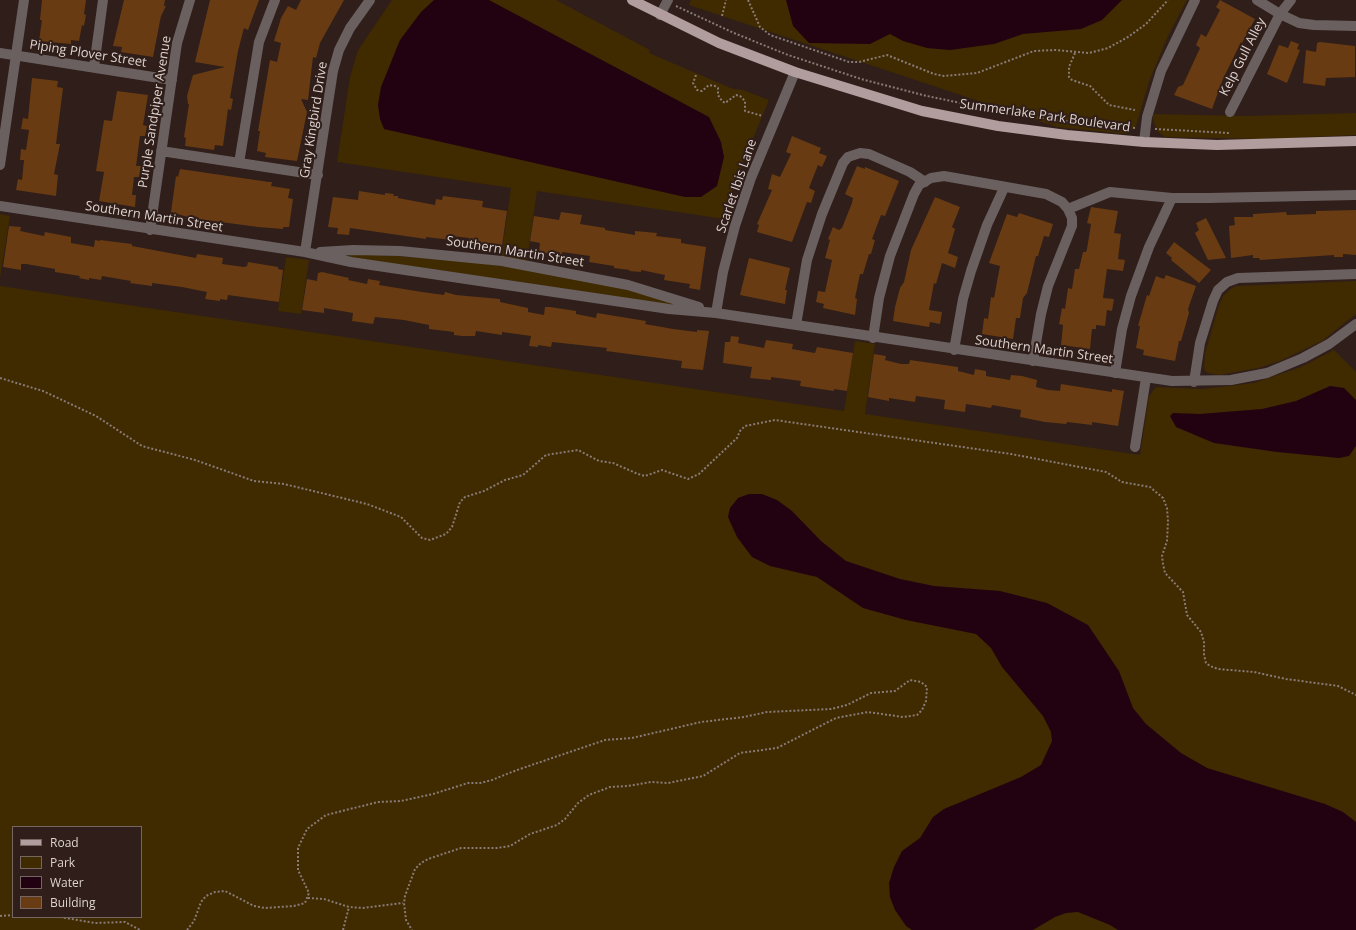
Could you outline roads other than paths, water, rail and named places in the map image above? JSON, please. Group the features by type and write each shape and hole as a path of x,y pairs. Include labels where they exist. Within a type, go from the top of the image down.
{"main road":[{"name":"Summerlake Park Boulevard","path":"632,0 719,43 795,72 922,111 998,126 1068,135 1144,142 1217,145 1356,142"}],"street":[{"path":"0,165 24,0"},
{"path":"94,67 103,0"},
{"name":"Purple Sandpiper Avenue","path":"150,230 177,43 190,0"},
{"path":"239,163 259,42 275,0"},
{"name":"Gray Kingbird Drive","path":"305,252 333,71 339,50 350,28 370,0"},
{"path":"660,15 668,0"},
{"path":"1144,142 1150,106 1161,71 1195,0"},
{"path":"1257,0 1280,14 1299,23 1314,25 1356,26"},
{"name":"Kelp Gull Alley","path":"1230,112 1280,14 1291,0"},
{"name":"Piping Plover Street","path":"0,53 172,80"},
{"name":"Scarlet Ibis Lane","path":"716,313 723,272 735,226 751,178 795,72"},
{"path":"161,151 318,175"},
{"path":"796,325 807,260 825,207 843,163 848,157 860,152 868,154 910,172 925,182"},
{"path":"874,338 879,298 890,256 914,194 919,185 939,175 1004,188 1046,194 1062,202 1068,208 1072,218 1072,226 1048,286 1041,314 1033,361"},
{"path":"954,350 963,299 971,271 1004,188"},
{"path":"1068,208 1110,192 1172,198 1254,198 1356,195"},
{"path":"1115,373 1122,329 1131,296 1149,247 1172,198"},
{"name":"Southern Martin Street","path":"0,206 150,230 305,252 351,262 661,308 716,313 1146,378 1194,382 1231,380 1267,373 1303,358 1329,344 1356,324"},
{"name":"Southern Martin Street","path":"305,252 353,250 400,251 502,261 628,284 716,313"},
{"path":"1194,382 1200,343 1213,301 1218,290 1227,282 1238,278 1356,274"},
{"path":"1135,447 1146,378"}],"water":[{"path":"434,0 489,0 709,117 721,142 724,157 717,186 701,197 685,197 384,129 380,119 378,105 381,87 400,40 421,12"},
{"path":"786,0 1122,0 1102,20 1081,29 1023,34 994,44 950,50 927,48 903,41 890,34 870,44 809,43 793,26"},
{"path":"1330,386 1344,388 1356,400 1356,446 1349,456 1339,458 1277,452 1214,443 1176,427 1170,416 1173,413 1200,414 1262,409 1296,401"},
{"path":"749,494 762,494 777,500 792,511 821,541 846,561 900,579 934,586 1000,591 1047,603 1088,625 1119,671 1133,708 1146,724 1181,753 1207,768 1325,804 1343,812 1356,822 1356,930 1118,930 1110,925 1078,912 1066,913 1055,917 1033,930 912,930 906,926 895,910 890,897 889,883 894,867 902,851 920,838 933,817 944,809 1021,777 1041,765 1052,741 1051,732 1043,716 1002,667 991,648 976,634 906,620 863,608 817,577 770,566 752,557 737,537 728,517 730,508 738,498"}]}
